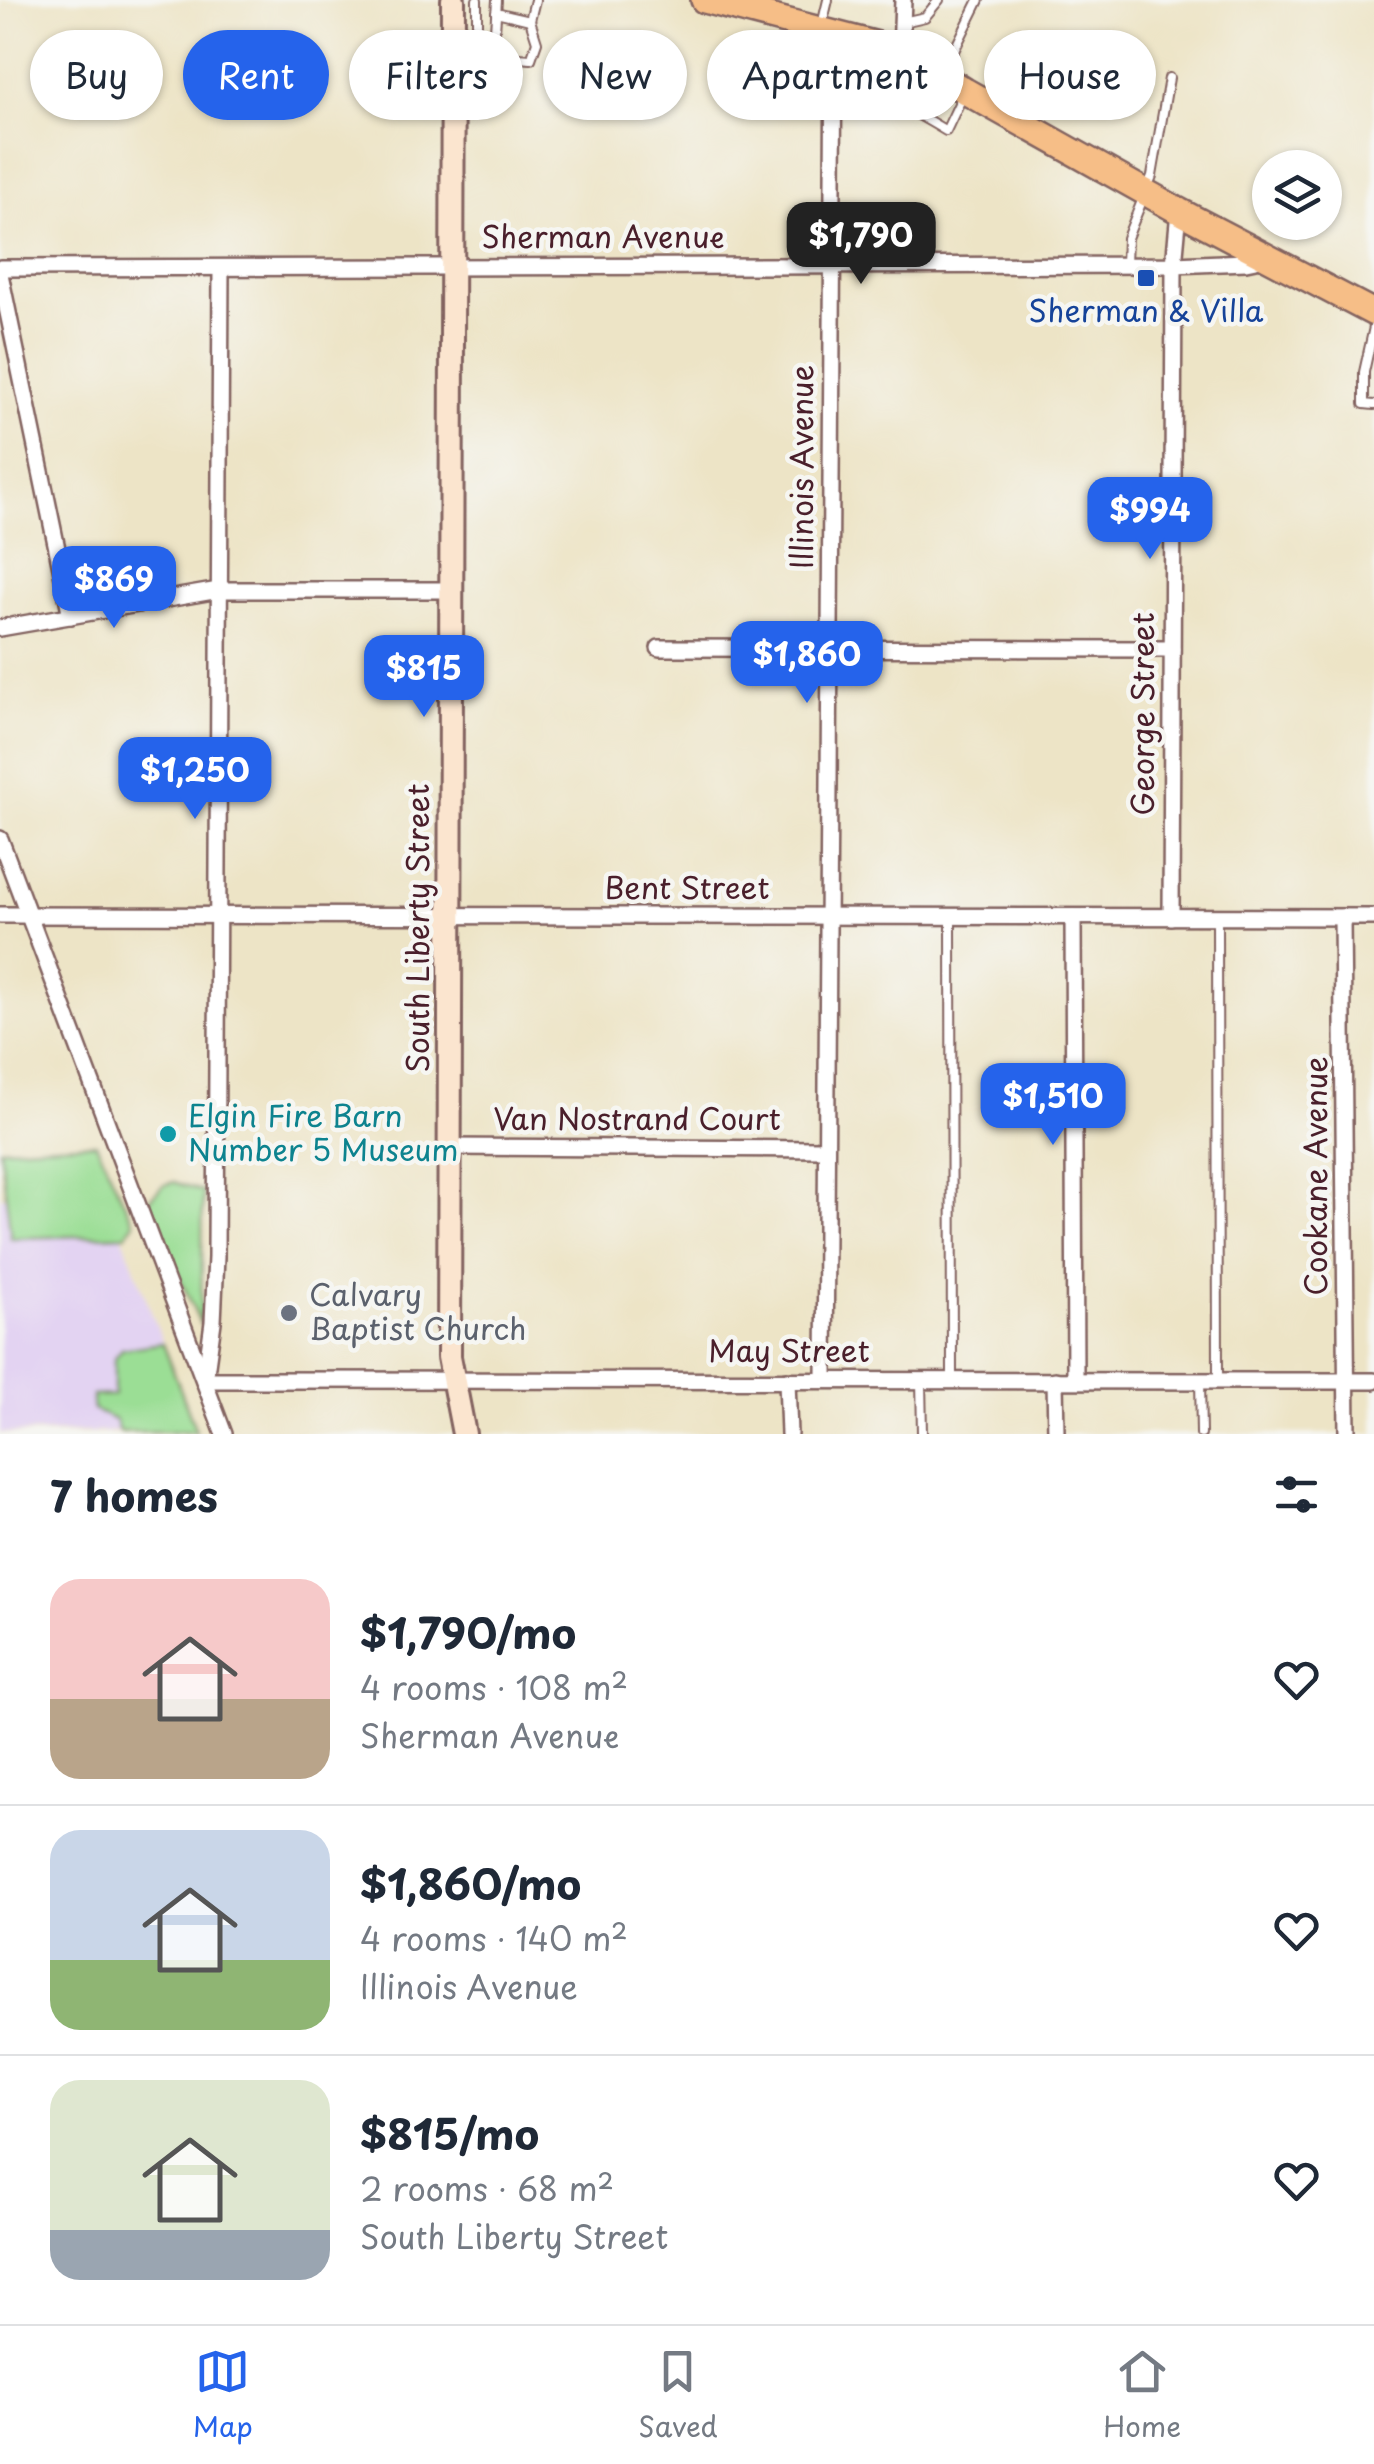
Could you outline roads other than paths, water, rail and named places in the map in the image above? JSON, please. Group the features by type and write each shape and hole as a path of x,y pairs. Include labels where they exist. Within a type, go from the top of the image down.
{"main road":[{"name":"South Liberty Street","path":"452,30 453,0"},
{"path":"704,0 816,30"},
{"path":"964,91 1265,258 1374,313"},
{"name":"South Liberty Street","path":"452,120 449,1358 464,1434"}],"street":[{"path":"898,1 902,30"},
{"name":"Illinois Avenue","path":"825,1379 832,120"},
{"name":"George Street","path":"1171,917 1174,265 1179,211"},
{"name":"Sherman Avenue","path":"0,271 1174,265 1265,258"},
{"path":"204,1380 213,1322 216,1257 221,268"},
{"path":"0,271 71,616"},
{"path":"0,628 219,590 451,590"},
{"path":"660,648 1172,649"},
{"path":"0,839 224,1434"},
{"name":"Bent Street","path":"0,915 1374,918"},
{"path":"1074,917 1075,1379"},
{"name":"Cookane Avenue","path":"1342,917 1346,1434"},
{"name":"Van Nostrand Court","path":"449,1147 825,1149"},
{"name":"May Street","path":"204,1380 1374,1381"},
{"path":"788,1380 788,1434"},
{"path":"1055,1380 1056,1434"}],"lane":[{"path":"477,0 479,30"},
{"path":"496,0 496,30"},
{"path":"523,58 531,59 536,42 530,20 534,0"},
{"path":"827,30 828,0"},
{"path":"902,22 926,17 939,0"},
{"path":"964,30 979,0"},
{"path":"496,12 530,20"},
{"path":"1126,264 1127,238 1152,176 1168,78"},
{"path":"929,120 946,131 951,120"},
{"path":"1374,327 1364,404 1374,404"},
{"path":"951,916 952,1379"},
{"path":"1217,917 1218,1380"},
{"path":"922,1379 922,1434"},
{"path":"1200,1380 1200,1434"}],"place":[{"name":"Sherman & Villa","path":"1146,278"},
{"name":"Elgin Fire Barn Number 5 Museum","path":"168,1134"},
{"name":"Calvary Baptist Church","path":"289,1313"}]}
